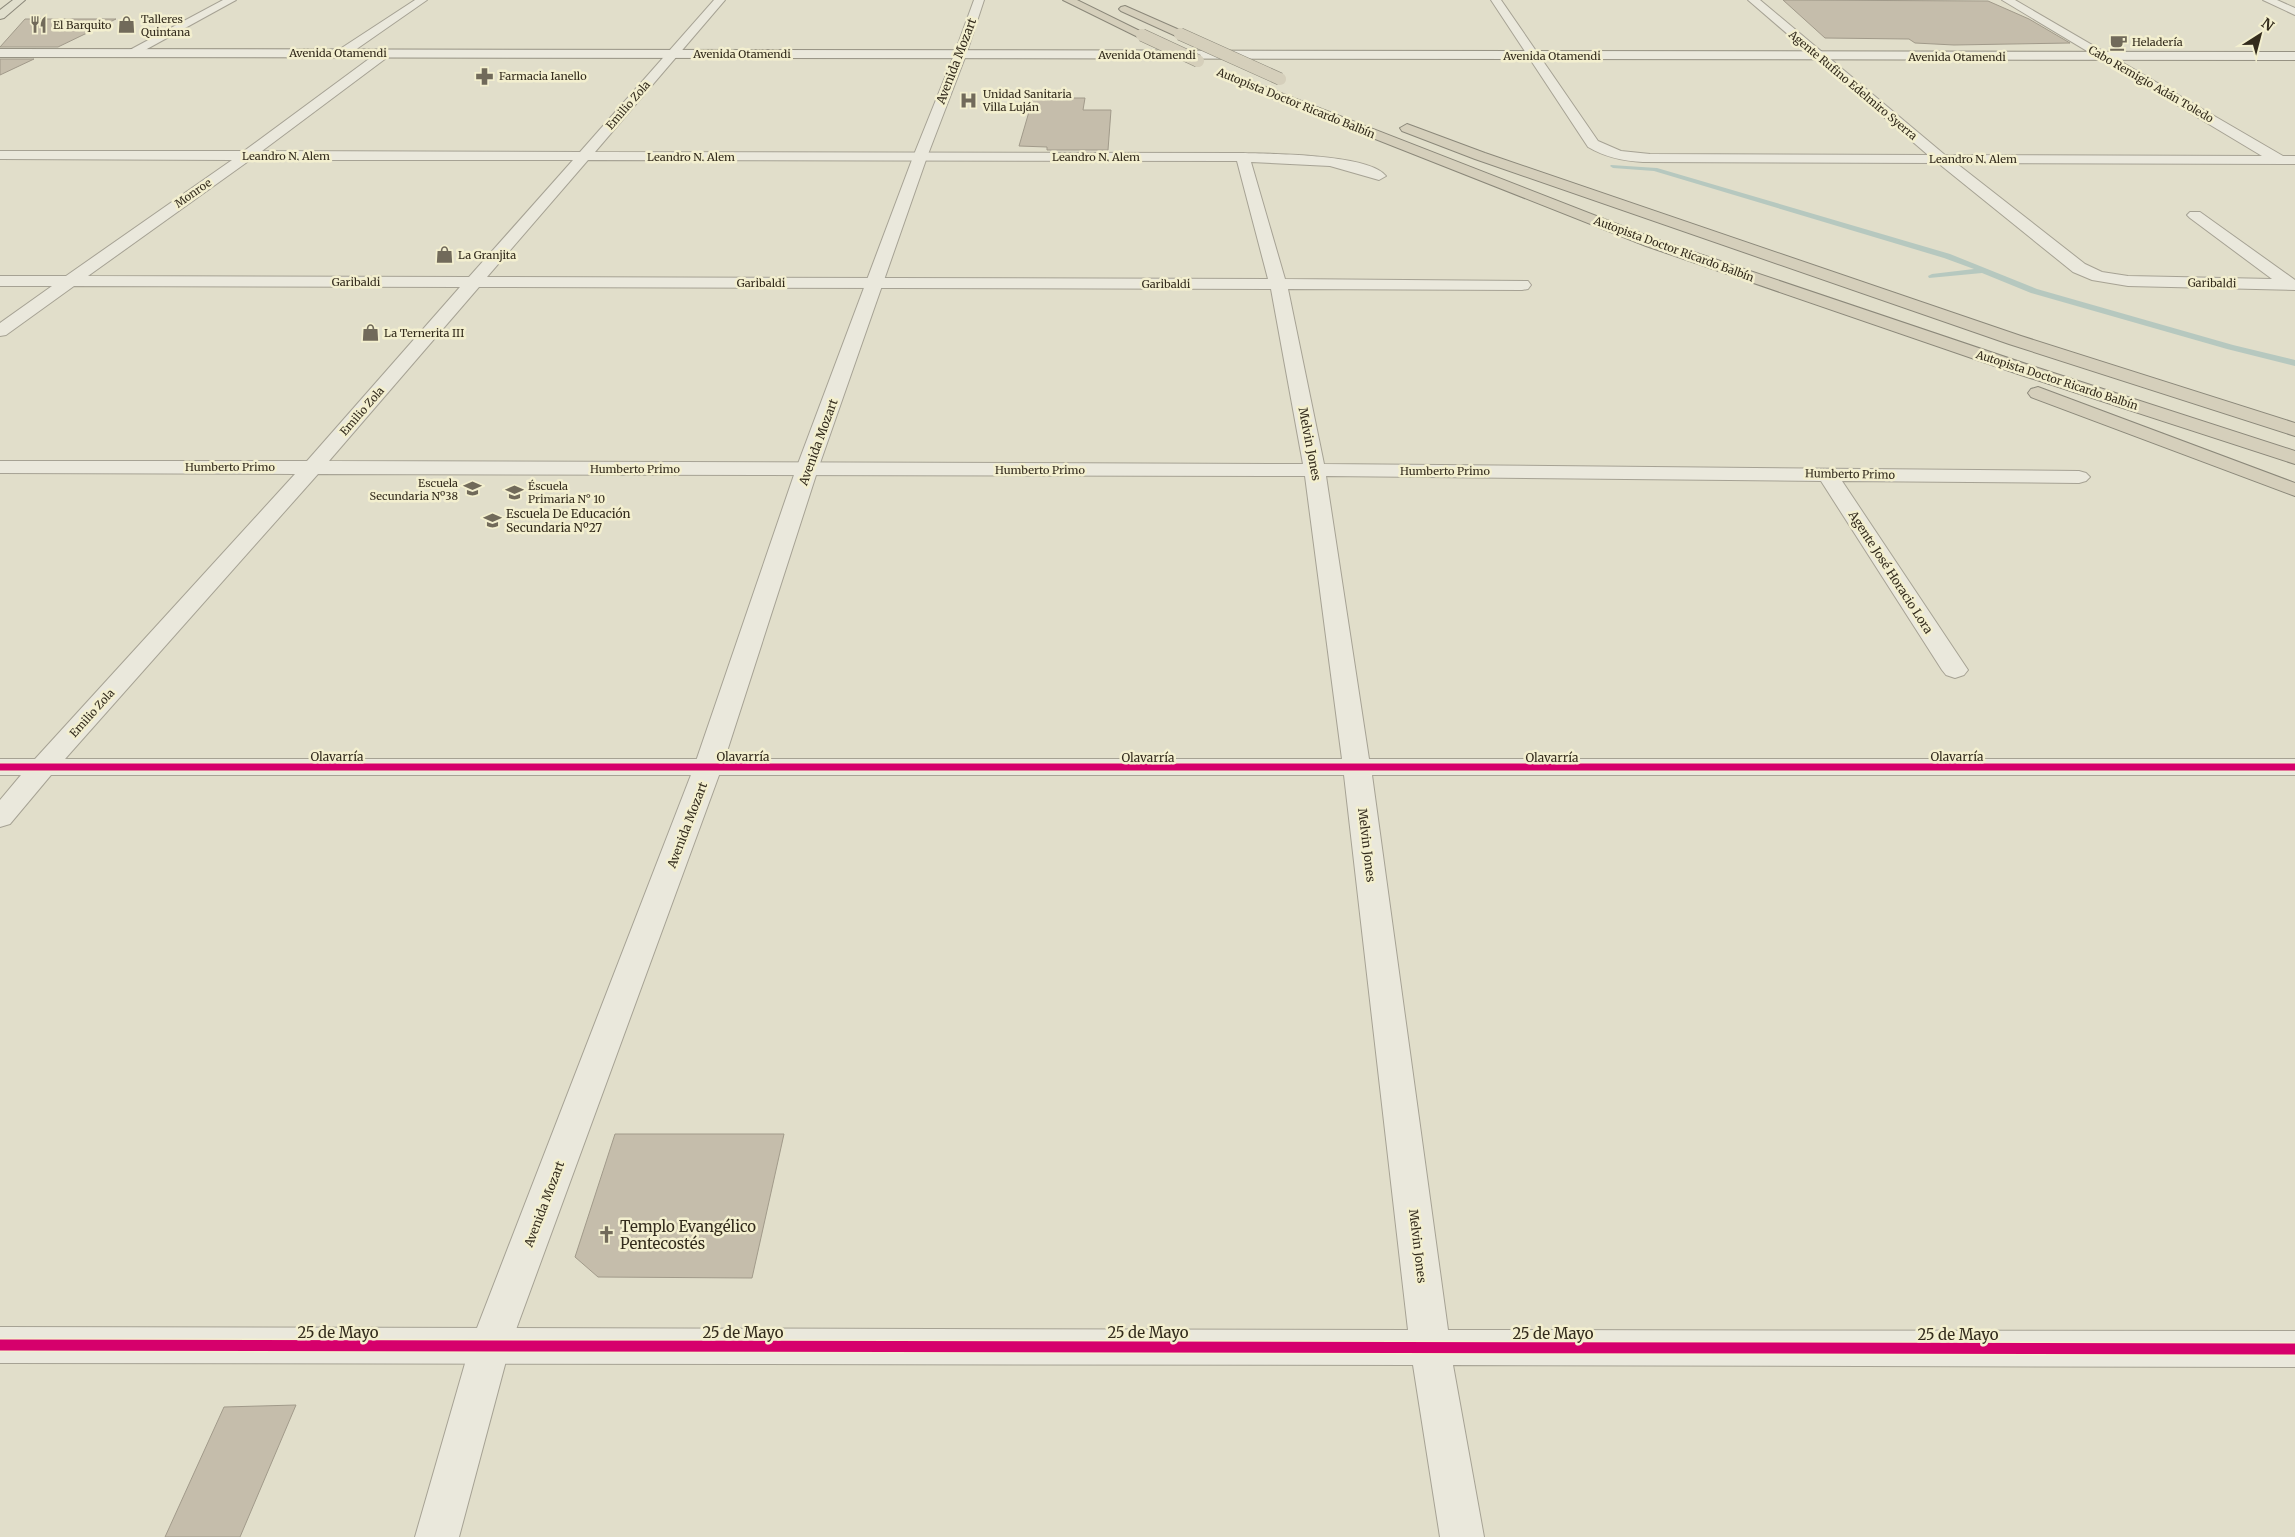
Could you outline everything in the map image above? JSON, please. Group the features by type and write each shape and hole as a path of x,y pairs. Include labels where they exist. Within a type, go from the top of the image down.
{"highway":[{"name":"Autopista Doctor Ricardo Balbín","path":"1068,0 1213,68"},
{"name":"Autopista Doctor Ricardo Balbín","path":"1114,4 1285,81"},
{"name":"Autopista Doctor Ricardo Balbín","path":"1235,78 1652,244 2028,371 2295,458"},
{"name":"Autopista Doctor Ricardo Balbín","path":"1398,124 1498,162 2015,340 2295,430"},
{"path":"1652,244 2295,490"},
{"path":"2015,340 2295,421"}],"main road":[{"path":"0,16 20,0"}],"street":[{"path":"132,52 231,0"},
{"path":"344,52 422,0"},
{"name":"Emilio Zola","path":"0,818 43,767 313,467 720,0"},
{"name":"Avenida Mozart","path":"437,1537 490,1346 708,767 807,469 979,0"},
{"path":"1496,0 1534,59"},
{"name":"Agente Rufino Edelmiro Syerra","path":"1753,0 1942,160 2079,268 2098,276 2128,281"},
{"name":"Cabo Remigio Adán Toledo","path":"2007,0 2295,168"},
{"path":"2268,0 2295,12"},
{"name":"Avenida Otamendi","path":"0,52 344,52 379,57"},
{"name":"Avenida Otamendi","path":"2111,60 2295,56"},
{"name":"Avenida Otamendi","path":"0,61 379,57 1821,59 2295,63"},
{"name":"Monroe","path":"0,331 246,156 379,57"},
{"name":"Leandro N. Alem","path":"1534,59 1593,144 1619,156 1650,158 1942,160 2295,160"},
{"name":"Leandro N. Alem","path":"0,155 1243,158 1316,160 1345,163 1379,176"},
{"name":"Melvin Jones","path":"1243,158 1278,284 1315,470 1357,768 1430,1346 1462,1537"},
{"path":"2195,215 2293,285"},
{"name":"Garibaldi","path":"0,281 1522,286"},
{"name":"Garibaldi","path":"2128,281 2293,285"},
{"name":"Humberto Primo","path":"0,467 1315,470 2079,478"},
{"name":"Agente José Horacio Lora","path":"1827,474 1955,670"},
{"name":"Olavarría","path":"0,768 2295,767"},
{"name":"25 de Mayo","path":"0,1345 2295,1349"}],"building":[{"path":"1783,0 1988,1 2029,19 2070,43 1954,45 1915,43 1909,39 1825,38"},
{"path":"25,19 116,19 58,47 0,47"},
{"path":"0,59 34,59 0,75"},
{"path":"1033,98 1085,98 1083,110 1111,110 1108,150 1047,150 1047,147 1019,146"},
{"path":"615,1134 784,1134 752,1278 598,1277 575,1257"},
{"path":"296,1405 240,1537 165,1537 224,1407"}],"waterway":[{"path":"1613,166 1655,169 1947,256 2034,291 2230,347 2295,363"},
{"path":"1932,276 1980,271"}],"cycle path":[{"path":"0,767 2295,767"},
{"path":"0,1345 2295,1349"}],"place":[{"name":"El Barquito","path":"39,25"},
{"name":"Talleres Quintana","path":"127,25"},
{"name":"Heladería","path":"2118,42"},
{"name":"Farmacia Ianello","path":"485,76"},
{"name":"Unidad Sanitaria Villa Luján","path":"969,100"},
{"name":"La Granjita","path":"444,255"},
{"name":"La Ternerita III","path":"370,333"},
{"name":"Escuela Secundaria Nº38","path":"472,489"},
{"name":"Éscuela Primaria N° 10","path":"514,492"},
{"name":"Escuela De Educación Secundaria Nº27","path":"492,520"},
{"name":"Templo Evangélico Pentecostés","path":"606,1235"}]}
